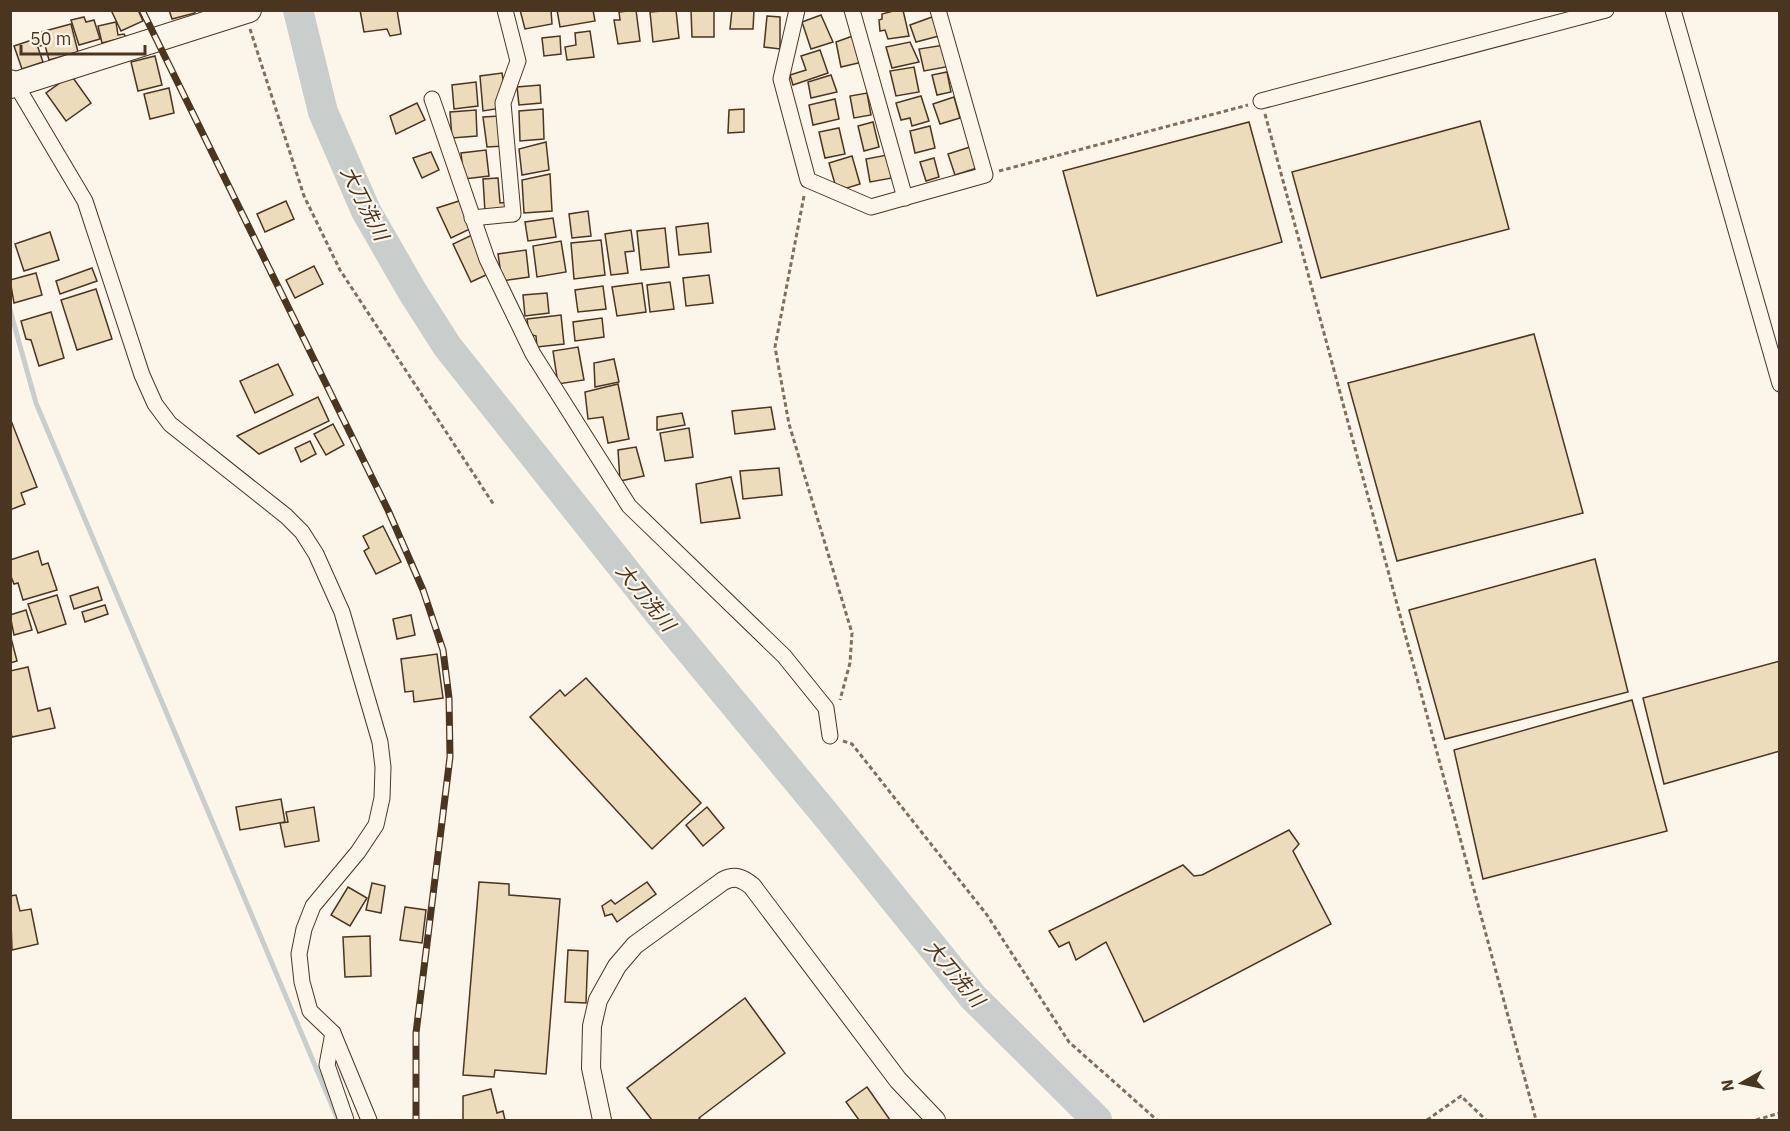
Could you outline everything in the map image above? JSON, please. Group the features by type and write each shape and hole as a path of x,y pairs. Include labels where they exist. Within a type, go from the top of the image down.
{"main road":[{"path":"13,82 246,11"}],"street":[{"path":"472,218 513,214 503,103 518,61 505,10"},
{"path":"797,10 781,79 808,180 871,207 985,175 938,10"},
{"path":"852,10 905,198"},
{"path":"1261,101 1606,10"},
{"path":"1674,10 1779,384"},
{"path":"13,82 85,201 142,375 155,404 170,424 286,516 302,532 316,554 342,612 380,742 383,767 382,798 375,825 358,852 313,906 304,929 299,954 302,982 310,1011 333,1033 369,1120"},
{"path":"432,99 487,259 534,354 629,506 784,656 826,708 830,736"},
{"path":"602,1120 591,1068 592,1026 598,1000 617,966 635,945 723,881 732,877 744,879 752,886 898,1080 936,1120"},
{"path":"333,1033 327,1065 346,1120"}],"path":[{"path":"246,11 304,196 340,270 494,505"},
{"path":"985,175 1261,101 1536,1120"},
{"path":"808,180 775,347 789,424 852,633 850,663 838,705"},
{"path":"830,736 852,744 980,906 1069,1042 1157,1120"},
{"path":"1426,1120 1461,1096 1486,1120"},
{"path":"1756,1120 1779,1113"}],"building":[{"path":"111,10 138,10 143,21 121,31"},
{"path":"169,10 195,10 195,13 172,19"},
{"path":"360,10 397,10 401,34 390,36 387,29 364,32"},
{"path":"520,10 551,10 552,24 525,29"},
{"path":"557,10 593,10 595,21 560,27"},
{"path":"636,10 640,41 618,44 614,20 620,20 619,12"},
{"path":"676,10 679,38 653,42 650,12"},
{"path":"691,10 714,10 714,37 692,37"},
{"path":"732,10 754,10 753,29 730,29"},
{"path":"903,10 909,36 888,39 885,30 880,31 879,20 882,19 882,14"},
{"path":"821,15 833,42 811,49 802,22"},
{"path":"767,16 780,17 780,49 764,47"},
{"path":"84,17 86,22 94,20 100,39 79,45 71,20"},
{"path":"932,17 939,36 916,42 910,25"},
{"path":"116,22 118,35 124,34 126,37 102,43 98,26"},
{"path":"71,24 78,52 49,60 45,45 40,46 38,39 43,37 41,32"},
{"path":"590,31 594,57 567,60 565,47 576,45 575,33"},
{"path":"861,33 871,60 841,67 836,42"},
{"path":"560,36 561,54 544,56 542,38"},
{"path":"35,39 43,62 22,69 14,46"},
{"path":"910,42 919,62 892,68 886,47"},
{"path":"944,45 951,66 924,71 919,49"},
{"path":"820,50 828,73 793,85 790,75 806,70 801,56"},
{"path":"155,56 162,85 138,91 131,62"},
{"path":"914,67 919,92 896,96 890,71"},
{"path":"947,72 951,92 937,95 932,75"},
{"path":"502,73 508,107 483,111 480,76"},
{"path":"71,75 91,103 66,121 46,93"},
{"path":"831,75 837,92 811,98 808,82"},
{"path":"476,82 478,106 454,109 452,85"},
{"path":"540,85 541,103 519,105 517,87"},
{"path":"169,88 174,113 150,119 144,94"},
{"path":"867,93 871,115 854,118 850,96"},
{"path":"921,96 929,121 912,126 910,118 901,120 896,103"},
{"path":"954,97 960,118 940,124 933,104"},
{"path":"835,99 839,119 813,125 809,105"},
{"path":"417,103 425,120 396,134 390,116"},
{"path":"543,109 544,139 520,141 519,111"},
{"path":"744,109 744,132 728,133 729,110"},
{"path":"476,110 477,136 452,138 450,112"},
{"path":"500,116 504,146 487,147 483,117"},
{"path":"1480,121 1509,229 1321,278 1292,172"},
{"path":"873,122 879,147 864,151 858,126"},
{"path":"1249,122 1282,242 1097,296 1063,171"},
{"path":"930,126 935,148 915,153 910,131"},
{"path":"839,128 845,154 825,158 819,132"},
{"path":"546,142 549,170 522,175 519,149"},
{"path":"970,147 977,168 955,175 948,154"},
{"path":"486,150 489,176 464,179 461,153"},
{"path":"431,152 439,170 422,178 413,158"},
{"path":"887,155 892,178 870,182 866,159"},
{"path":"852,156 860,184 847,188 835,184 829,163"},
{"path":"934,158 939,177 926,181 920,162"},
{"path":"550,174 552,211 524,213 522,180"},
{"path":"498,178 500,203 509,202 510,210 485,212 483,179"},
{"path":"286,201 294,219 265,232 257,214"},
{"path":"459,201 472,228 451,238 437,208"},
{"path":"588,211 591,236 572,238 569,214"},
{"path":"553,218 556,237 528,241 525,222"},
{"path":"708,223 711,252 679,255 676,227"},
{"path":"665,228 669,267 641,270 637,231"},
{"path":"631,230 634,251 625,252 628,273 611,275 605,234"},
{"path":"50,232 59,260 24,271 15,244"},
{"path":"472,235 488,274 471,282 453,244"},
{"path":"601,240 605,275 574,279 571,243"},
{"path":"561,241 566,272 537,277 533,246"},
{"path":"526,250 529,277 502,281 498,254"},
{"path":"314,266 323,284 295,298 286,280"},
{"path":"92,268 97,281 60,294 56,281"},
{"path":"36,273 42,295 14,303 10,280"},
{"path":"709,275 713,303 686,306 683,278"},
{"path":"670,282 674,309 650,312 647,285"},
{"path":"642,283 646,312 617,316 612,287"},
{"path":"603,286 606,309 578,312 575,290"},
{"path":"96,289 112,339 77,350 61,300"},
{"path":"547,293 549,313 525,316 523,295"},
{"path":"51,312 64,358 39,366 31,340 26,339 21,321"},
{"path":"561,315 564,344 537,347 536,336 529,334 527,319"},
{"path":"602,318 604,337 575,341 573,322"},
{"path":"1534,334 1583,513 1397,561 1348,383"},
{"path":"578,347 584,380 558,384 553,351"},
{"path":"614,359 619,382 595,387 594,363"},
{"path":"278,364 293,395 255,413 240,381"},
{"path":"618,384 629,439 608,443 603,417 588,419 585,392"},
{"path":"318,397 329,421 259,454 237,436"},
{"path":"771,407 775,429 735,434 732,411"},
{"path":"682,413 685,425 657,430 657,417"},
{"path":"10,418 37,487 21,493 25,504 10,510"},
{"path":"333,424 344,445 326,455 314,434"},
{"path":"689,428 693,457 665,461 660,433"},
{"path":"310,441 316,454 301,462 295,448"},
{"path":"636,447 644,476 620,481 618,450"},
{"path":"779,468 782,495 743,499 740,471"},
{"path":"731,477 740,518 701,523 696,484"},
{"path":"383,526 401,562 376,574 364,551 369,548 363,536"},
{"path":"38,551 42,565 48,563 57,590 23,600 18,583 14,584 10,574 10,560"},
{"path":"1595,559 1628,692 1445,739 1409,610"},
{"path":"98,587 102,600 74,609 70,596"},
{"path":"57,595 66,624 38,633 28,604"},
{"path":"105,605 108,614 85,622 82,612"},
{"path":"26,610 32,630 14,635 10,615"},
{"path":"411,615 415,635 397,639 393,619"},
{"path":"10,634 17,661 10,663"},
{"path":"437,654 443,698 414,702 413,691 405,692 401,659"},
{"path":"1780,661 1780,751 1664,784 1643,698"},
{"path":"28,667 38,711 50,708 55,728 12,737 10,671"},
{"path":"586,678 701,803 652,849 530,717 560,690 565,696"},
{"path":"1632,700 1667,831 1483,879 1454,750"},
{"path":"281,799 285,822 240,830 236,807"},
{"path":"314,807 319,841 285,847 280,823 288,822 286,812"},
{"path":"707,807 724,828 703,846 686,825"},
{"path":"1289,830 1299,844 1293,851 1331,924 1144,1022 1106,942 1076,960 1069,942 1059,947 1049,931 1183,865 1194,876 1202,875"},
{"path":"479,882 509,884 509,895 560,899 546,1074 495,1070 494,1077 463,1075"},
{"path":"647,882 656,894 617,922 612,914 605,916 602,906 611,900 615,904"},
{"path":"372,883 385,886 381,913 366,910"},
{"path":"348,887 367,898 350,926 331,915"},
{"path":"16,895 20,911 31,909 38,944 12,950 10,896"},
{"path":"405,907 426,910 422,943 400,940"},
{"path":"370,936 371,976 345,977 343,937"},
{"path":"568,950 588,951 586,1003 565,1002"},
{"path":"745,998 785,1053 699,1118 701,1120 652,1120 627,1088"},
{"path":"867,1087 890,1120 859,1120 846,1102"},
{"path":"491,1089 497,1113 503,1111 505,1120 463,1120 463,1096"}],"waterway":[{"name":"大刀洗川","path":"298,10 323,112 366,211 447,346 658,612 973,997 1097,1120"},
{"path":"10,310 36,403 338,1120"}],"railway":[{"path":"142,10 388,510 423,590 443,650 449,698 450,757 416,1033 416,1120"}]}
